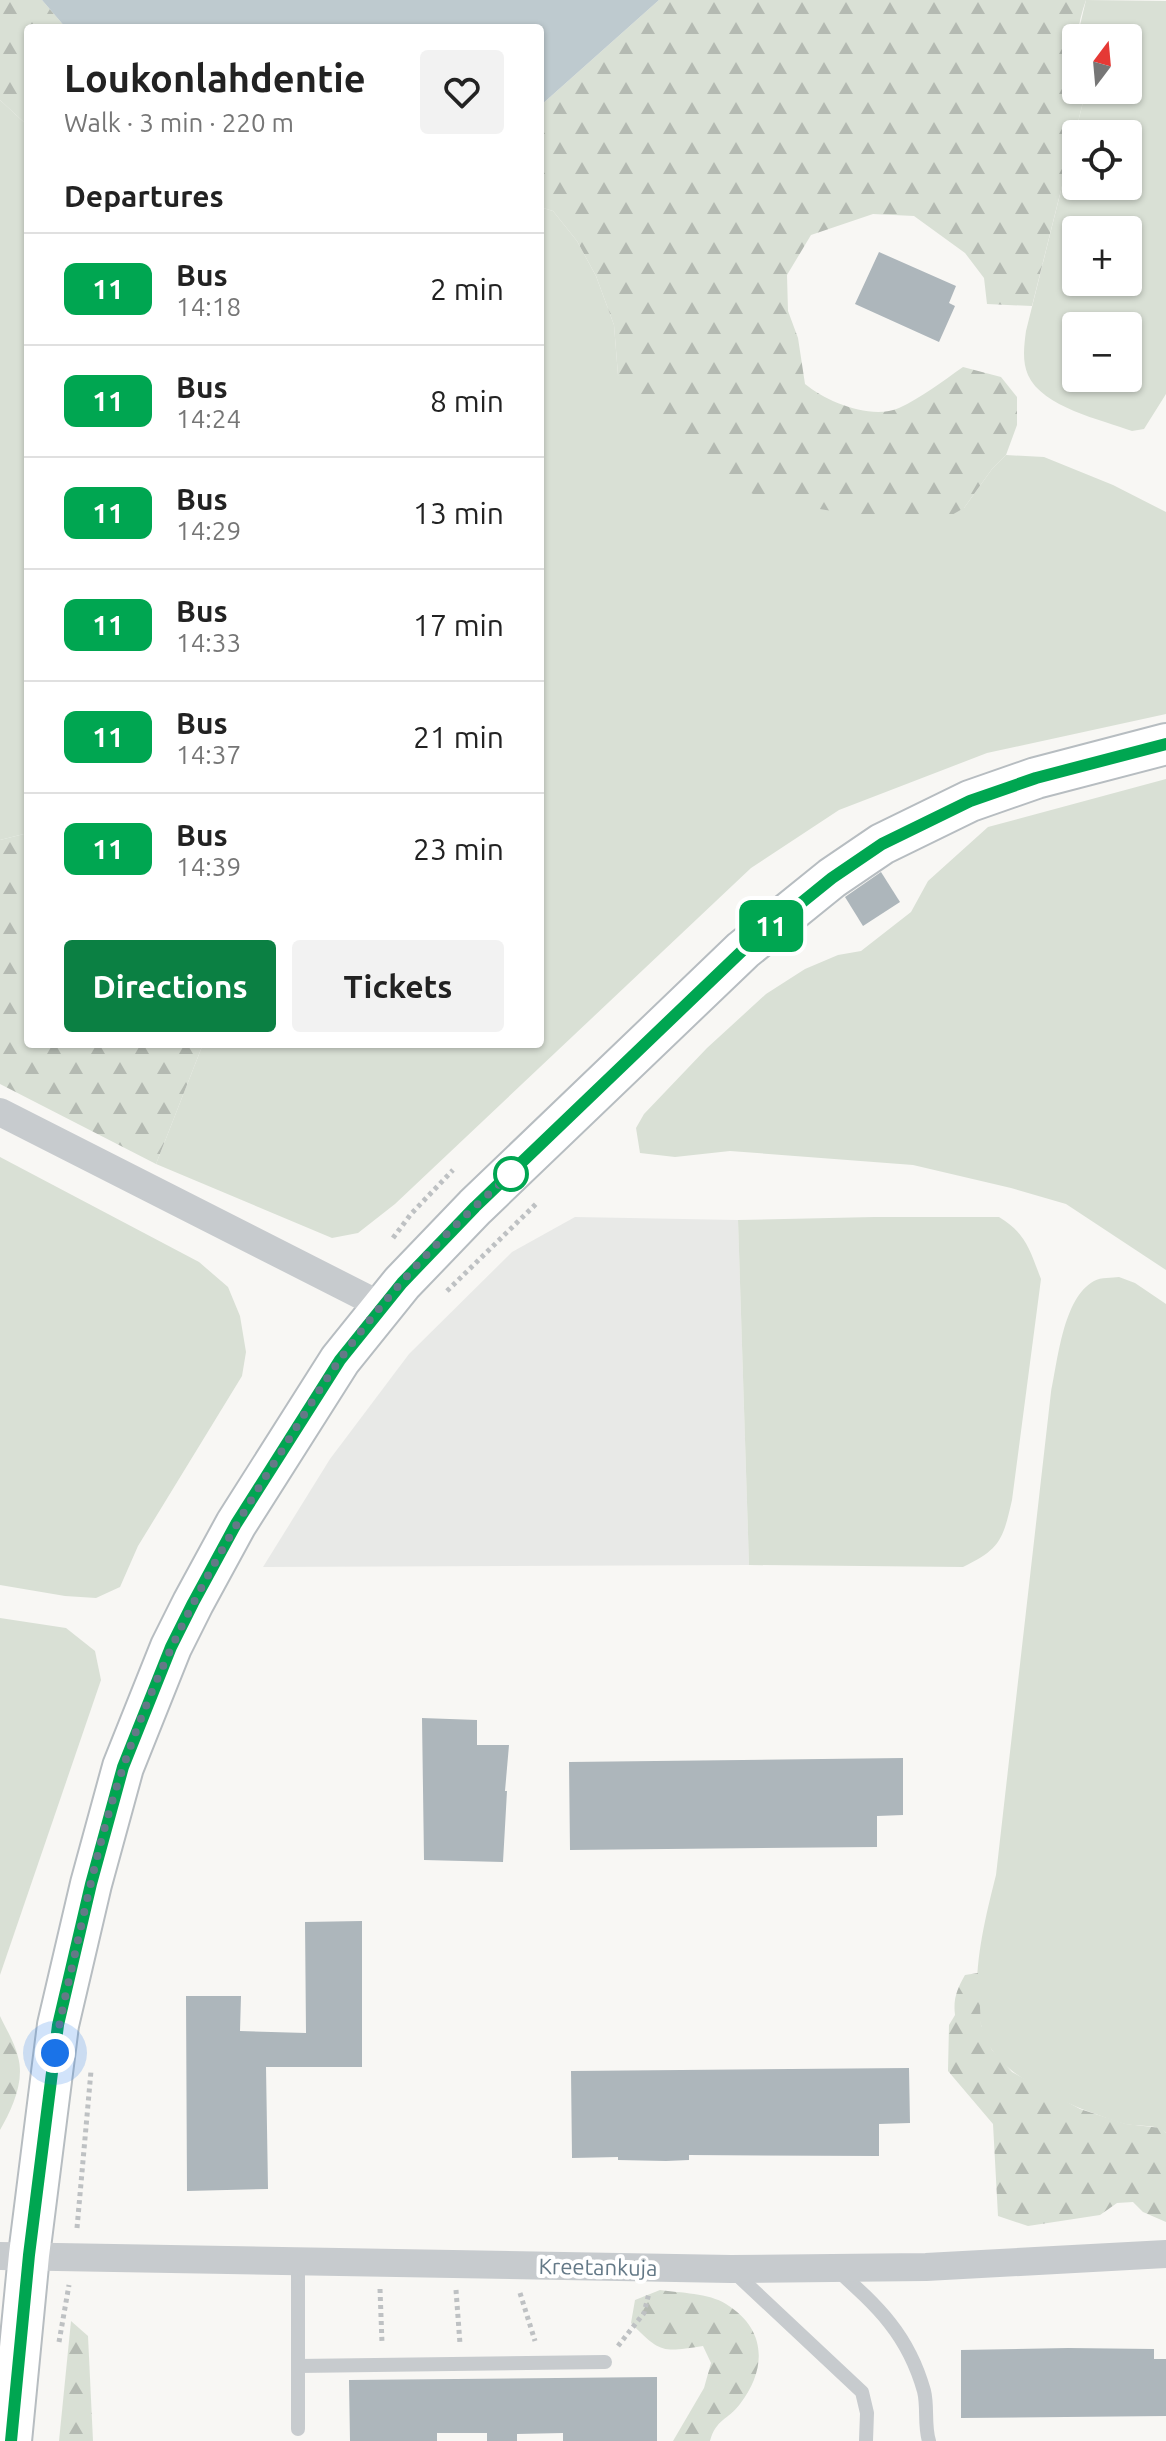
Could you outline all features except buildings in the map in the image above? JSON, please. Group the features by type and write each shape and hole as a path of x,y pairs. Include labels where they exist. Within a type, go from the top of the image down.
{"street":[{"path":"11,2441 15,2256 58,2025 91,1884 123,1767 171,1647 236,1524 340,1360 404,1299 475,1207 743,950 832,878 882,844 970,801 1036,778 1166,744"},
{"path":"0,1112 404,1299"},
{"name":"Kreetankuja","path":"15,2256 298,2263 836,2269 1166,2254"}],"lane":[{"path":"298,2263 298,2429"},
{"path":"731,2269 862,2392 867,2413 866,2441"},
{"path":"836,2269 882,2311 902,2339 925,2394 929,2441"},
{"path":"298,2366 605,2362"}],"path":[{"path":"404,1299 479,1262 538,1202"},
{"path":"58,2352 63,2307 76,2259 78,2197 91,2056"},
{"path":"378,2264 383,2365"},
{"path":"454,2265 462,2365"},
{"path":"511,2265 543,2365"},
{"path":"634,2326 644,2313"}],"shaded area":[{"path":"42,0 659,0 544,102 544,24 63,24"},
{"path":"575,1217 738,1220 749,1565 263,1567 330,1459 409,1354 512,1252"}],"green space":[{"path":"0,0 42,0 63,24 24,24 24,122 0,100"},
{"path":"659,0 1086,0 1079,24 1062,24 1062,104 1082,104 1078,120 1062,120 1062,186 1032,306 987,304 984,278 965,253 914,216 873,214 811,235 787,275 788,311 798,338 805,384 825,397 863,410 888,411 915,399 963,367 1001,377 1017,397 1017,425 1006,455 964,508 943,520 896,521 794,505 753,494 682,453 644,415 618,375 614,325 596,276 577,241 553,211 544,208 544,102"},
{"path":"1086,0 1166,1 1166,394 1144,429 1132,431 1059,404 1035,386 1025,364 1026,331 1062,186 1062,200 1142,200 1142,120 1079,120 1083,104 1142,104 1142,24 1080,24"},
{"path":"0,100 24,122 24,834 0,840"},
{"path":"544,208 553,211 577,241 596,276 614,325 618,375 964,508 1006,455 1044,457 1113,485 1166,512 1166,714 987,753 839,810 751,868 395,1204 358,1233 332,1238 156,1164 201,1048 544,1048"},
{"path":"1166,779 1166,1270 1066,1204 913,1165 730,1151 675,1157 640,1153 636,1128 644,1114 707,1048 766,994 805,969 838,955 861,951 911,912 928,881 988,827"},
{"path":"24,834 24,1048 201,1048 156,1164 0,1084 0,840"},
{"path":"0,1157 199,1262 228,1287 240,1316 246,1352 242,1376 138,1546 120,1587 96,1598 0,1585"},
{"path":"999,1217 1021,1236 1030,1251 1041,1279 1012,1500 1006,1525 998,1542 985,1555 963,1567 749,1565 738,1220"},
{"path":"1119,1277 1135,1283 1166,1304 1166,2133 1157,2128 1125,2124 1088,2111 1027,2081 992,2050 983,2032 978,2010 978,1964 996,1875 1051,1392 1064,1331 1075,1301 1094,1281"},
{"path":"0,1618 66,1628 95,1651 101,1680 0,1975"},
{"path":"978,1973 981,2025 992,2050 1012,2072 1080,2109 1126,2124 1161,2128 1166,2133 1166,2222 1143,2212 1133,2202 1117,2203 1100,2215 1028,2226 998,2216 993,2124 948,2071 949,2025 955,2015 956,1994 965,1975"},
{"path":"0,2016 17,2052 20,2076 13,2104 0,2130"},
{"path":"660,2290 719,2300 739,2314 756,2337 758,2364 749,2391 736,2409 719,2424 710,2441 673,2441 704,2388 711,2363 703,2346 663,2348 649,2341 631,2323 635,2300"},
{"path":"71,2321 88,2336 93,2441 59,2441"}],"bus line":[{"name":"11","path":"11,2441 29,2255 58,2025 91,1884 123,1767 171,1647 193,1603 236,1524 340,1360 402,1283 475,1207 743,950 832,878 882,844 970,801 1036,778 1166,744"}],"route":[{"path":"55,2053 58,2025 91,1884 123,1767 171,1647 193,1603 236,1524 340,1360 402,1283 511,1174"}]}
